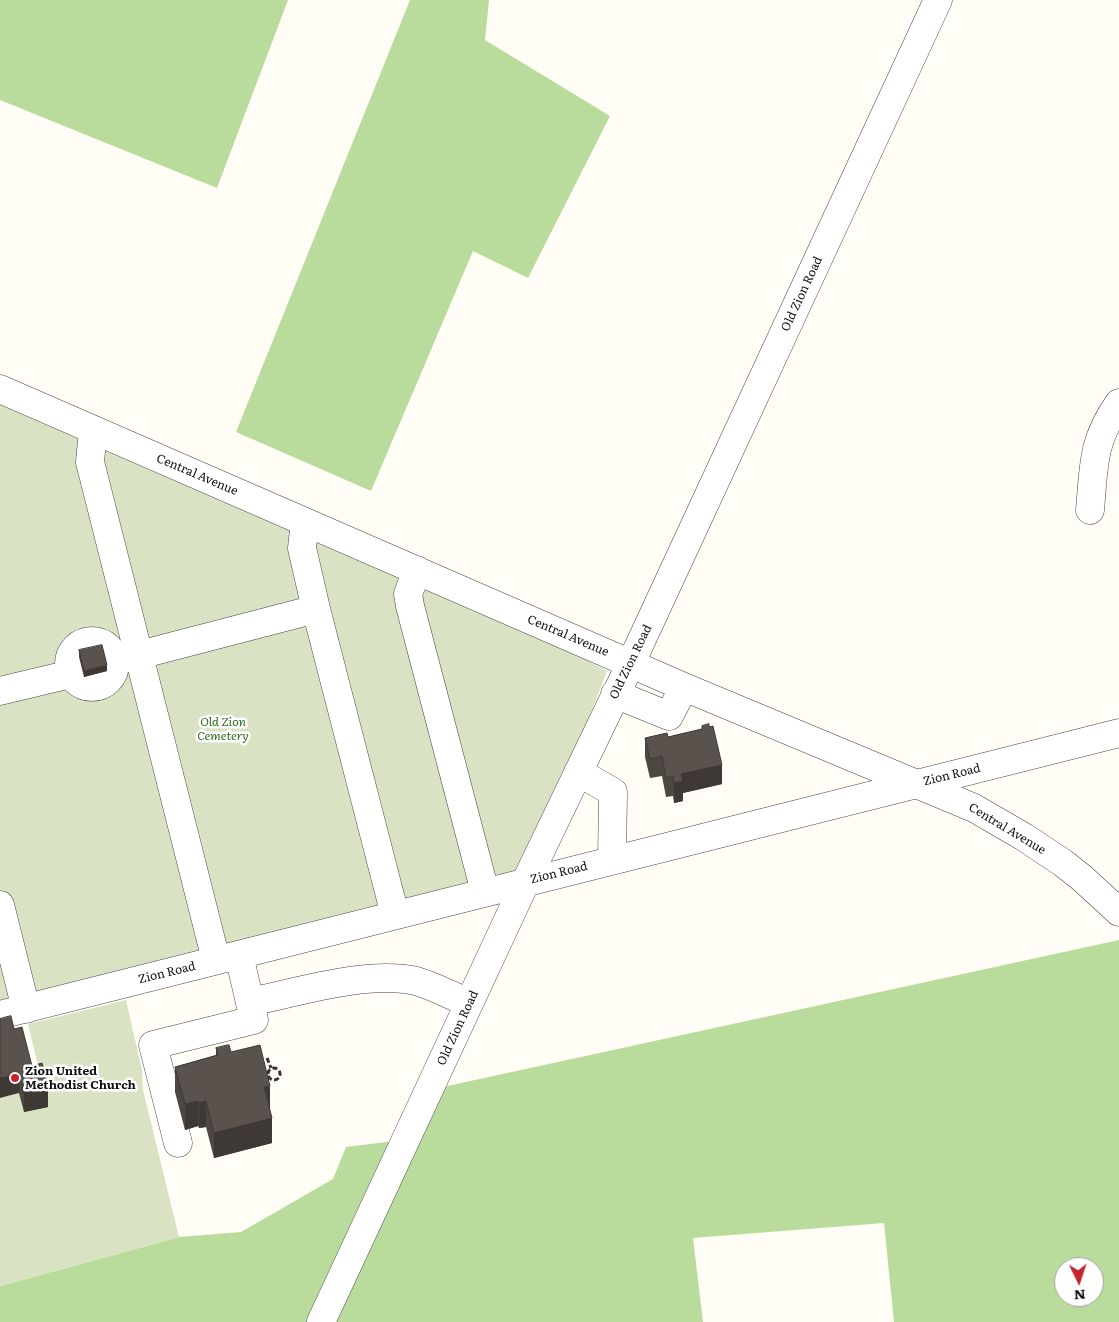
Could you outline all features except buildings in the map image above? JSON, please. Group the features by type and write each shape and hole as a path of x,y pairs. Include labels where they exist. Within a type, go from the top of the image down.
{"street":[{"name":"Old Zion Road","path":"321,1322 469,1003 631,663 938,0"},
{"name":"Central Avenue","path":"0,389 684,687 974,808 1024,837 1082,878 1119,912"},
{"path":"1090,510 1096,447 1119,403"},
{"path":"93,430 90,462 127,658 227,958 250,1002 254,1020 153,1045 178,1143"},
{"path":"305,522 302,548 395,916"},
{"path":"417,570 408,594 410,606 485,892"},
{"path":"127,658 102,685 95,687 81,685 71,674 68,666 72,651 86,641 94,640 101,642 113,653 127,658 316,609"},
{"path":"0,691 71,674"},
{"path":"675,744 669,716 684,687"},
{"path":"615,694 669,716"},
{"name":"Zion Road","path":"0,1015 1119,733"},
{"path":"578,772 613,792 612,860"},
{"path":"0,905 26,1008"},
{"path":"250,1002 343,982 381,977 416,981 469,1003"}],"path":[{"path":"267,1058 271,1068 268,1074 270,1078 278,1079 280,1075 279,1070 275,1067 271,1068"},
{"path":"37,1076 52,1083 142,1083"}],"green space":[{"path":"0,0 288,0 217,188 0,100"},
{"path":"410,0 489,0 485,40 610,116 528,278 473,251 371,491 236,432"},
{"name":"Old Zion Cemetery","path":"0,389 398,562 607,671 526,881 0,1015"},
{"path":"1119,940 1119,1322 894,1322 884,1223 693,1238 703,1322 0,1322 0,1286 179,1237 241,1232 333,1179 346,1147 402,1140 429,1090"},
{"path":"126,1000 142,1070 143,1090 179,1237 0,1286 0,1098 19,1093 48,1107 28,1024"}],"place":[{"name":"Zion United Methodist Church","path":"15,1078"}]}
